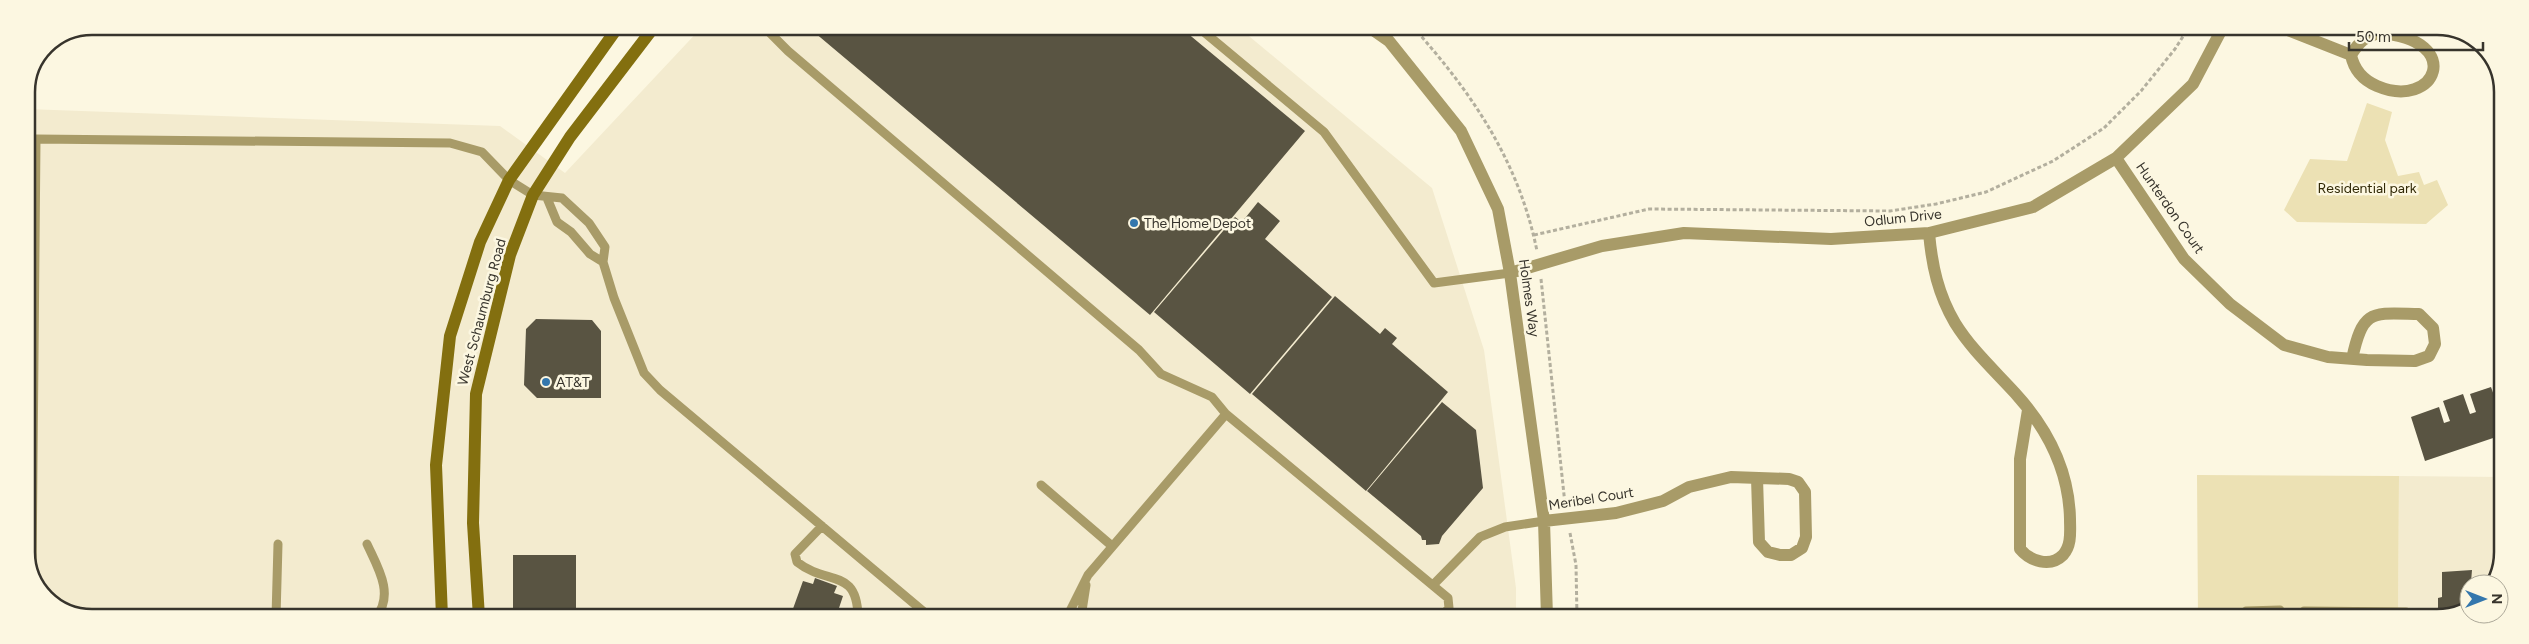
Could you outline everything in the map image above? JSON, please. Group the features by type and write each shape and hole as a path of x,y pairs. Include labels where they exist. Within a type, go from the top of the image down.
{"main road":[{"name":"West Schaumburg Road","path":"442,609 436,465 450,336 480,242 509,180 612,35"},
{"name":"West Schaumburg Road","path":"478,609 473,523 476,394 510,255 533,195 570,136 648,35"}],"street":[{"name":"Holmes Way","path":"1381,35 1389,41 1461,132 1498,209 1510,273 1544,521 1547,609"},
{"name":"Odlum Drive","path":"1510,273 1602,246 1684,233 1831,239 1929,233 2033,207 2116,158 2193,84 2219,35"},
{"path":"2298,35 2351,55 2356,69 2366,80 2382,88 2406,92 2422,86 2432,74 2434,66 2426,48 2415,40 2399,35"},
{"path":"2351,55 2358,44 2368,35"},
{"name":"Hunterdon Court","path":"2116,158 2184,259 2230,304 2284,345 2328,357 2352,359 2415,362 2429,356 2435,344 2433,328 2419,314 2378,313 2365,320 2357,334 2352,359"},
{"path":"1929,233 1933,269 1942,300 1976,351 2028,410 2051,442 2063,469 2070,497 2070,540 2068,550 2060,558 2047,562 2035,561 2020,549 2020,459 2028,410"},
{"name":"Meribel Court","path":"1544,521 1616,513 1663,501 1689,487 1731,477 1788,479 1803,486 1806,537 1802,548 1792,555 1774,554 1764,549 1759,542 1758,478"}],"lane":[{"path":"772,35 794,57 1139,350 1161,374 1212,396 1226,414 1448,598 1448,609"},
{"path":"1208,35 1324,132 1434,282 1510,273"},
{"path":"35,247 36,139 450,143 482,152 509,180 533,195 547,198 562,198 588,223 605,248 603,262 614,298 644,373 660,390 921,609"},
{"path":"547,198 557,222 571,232 590,254 603,262"},
{"path":"1071,609 1088,575 1226,414"},
{"path":"1041,485 1112,546"},
{"path":"1433,585 1480,537 1505,527 1544,521"},
{"path":"822,526 795,554 797,562 805,569 847,584 858,599 858,609"},
{"path":"276,609 278,544"},
{"path":"367,544 385,588 384,602 380,609"},
{"path":"1082,609 1088,575"}],"path":[{"path":"1534,235 1649,209 1890,211 1936,204 1986,192 2053,161 2104,128 2140,91 2175,49 2184,35"}],"shaded area":[{"path":"694,35 1248,35 1432,188 1484,350 1516,588 1516,609 92,609 70,605 49,589 39,574 35,555 35,109 500,126 565,173"},
{"path":"2399,476 2494,477 2494,552 2491,570 2489,574 2459,574 2459,604 2444,609 2398,609"}],"green space":[{"name":"Residential park","path":"2367,103 2392,112 2385,140 2398,176 2419,172 2424,185 2437,180 2448,205 2426,224 2297,222 2284,210 2310,159 2347,161"},
{"path":"2197,475 2399,476 2398,609 2198,609"}],"building":[{"name":"The Home Depot","path":"818,35 1190,35 1305,131 1150,315"},
{"path":"1258,202 1280,221 1265,239 1332,297 1250,394 1154,312 1235,217 1242,222"},
{"path":"1335,296 1380,334 1385,328 1397,338 1392,344 1448,392 1366,491 1252,394"},
{"path":"536,319 592,320 601,331 601,398 537,398 524,385 526,329"},
{"path":"2491,387 2494,396 2494,438 2425,461 2411,417 2439,407 2444,423 2450,421 2443,401 2463,394 2470,414 2476,412 2470,394"},
{"path":"1442,402 1476,430 1483,488 1442,536 1439,544 1426,545 1426,540 1422,540 1421,536 1367,491"},
{"path":"513,555 576,555 576,609 513,609"},
{"path":"2472,570 2472,574 2459,574 2459,604 2438,609 2438,598 2442,597 2442,572"},
{"path":"815,578 837,586 834,593 843,596 839,609 793,609 803,581 813,584"}],"place":[{"name":"The Home Depot","path":"1134,223"},
{"name":"AT&T","path":"546,382"}]}
